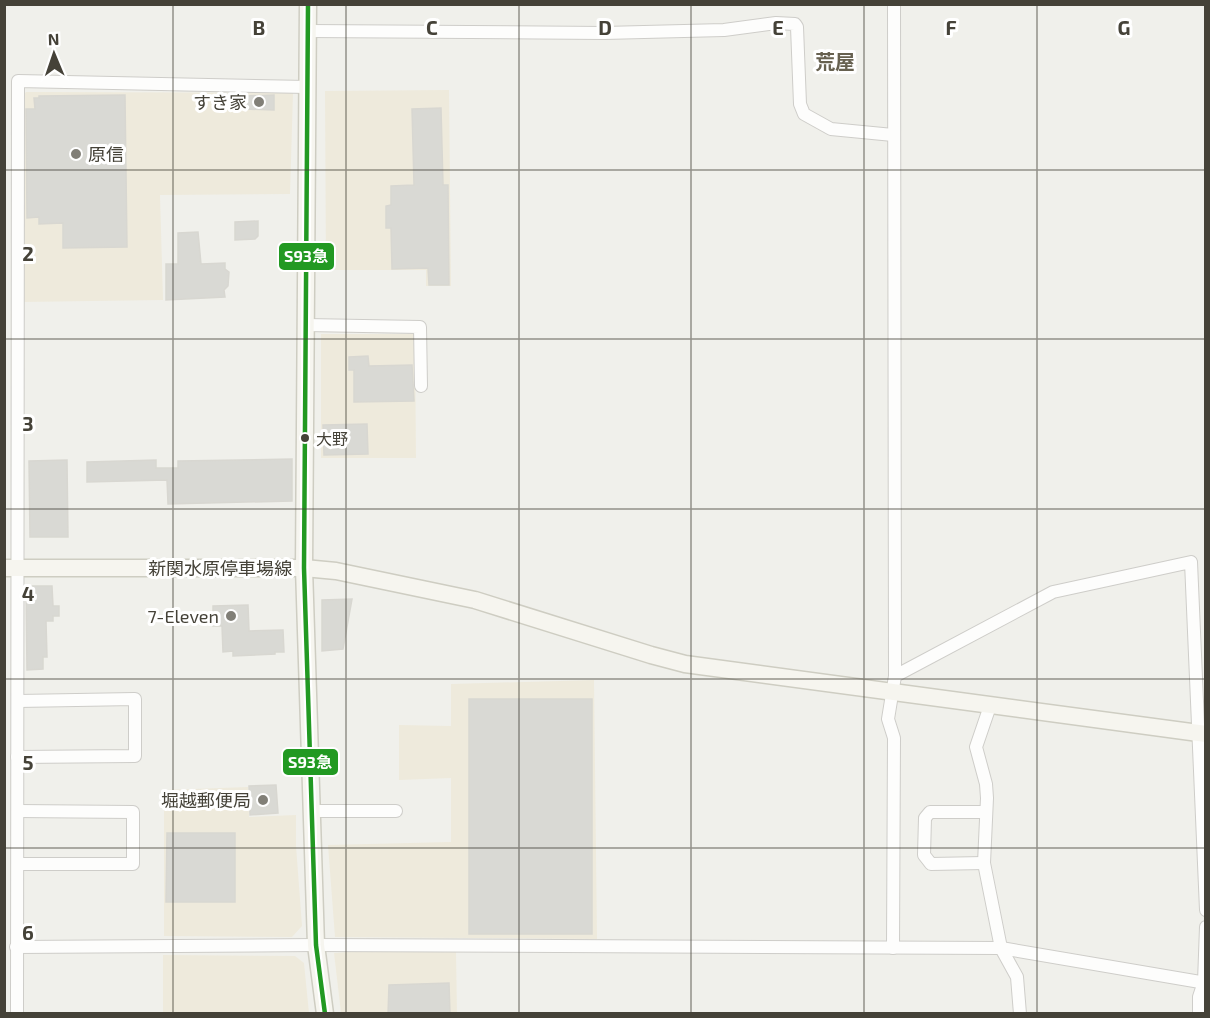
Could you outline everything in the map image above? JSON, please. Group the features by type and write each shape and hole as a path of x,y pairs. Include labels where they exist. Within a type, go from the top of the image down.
{"main road":[{"name":"新関水原停車場線","path":"10,568 304,568 308,4"},
{"path":"325,1014 316,945 304,568 336,571 475,600 685,664 1202,734"}],"street":[{"path":"893,948 894,738 888,719 895,676 894,4"},
{"path":"308,31 604,33 724,30 776,23 795,24 797,27 800,104 804,114 837,131 893,135"},
{"path":"17,1014 18,701 10,568 18,81 308,87"},
{"path":"306,326 420,327 420,386"},
{"path":"895,676 1053,592 1191,562 1202,734 1206,910"},
{"path":"17,757 135,756 135,699 18,701"},
{"path":"990,706 976,747 986,784 984,863 1001,948 1017,977 1020,1014"},
{"path":"18,811 133,812 133,864 18,864"},
{"path":"312,811 396,811"},
{"path":"984,863 931,864 924,855 925,818 930,812 987,812"},
{"path":"1199,1014 1199,997 1205,983 1206,927"},
{"path":"16,947 316,945 1001,948 1205,983"}],"shaded area":[{"path":"449,90 451,286 426,286 426,270 326,270 325,91"},
{"path":"26,92 293,93 290,194 160,195 163,300 21,302 21,98"},
{"path":"321,334 415,334 416,458 321,458"},
{"path":"594,680 597,939 335,937 328,845 451,842 451,778 399,780 399,725 451,726 451,684"},
{"path":"248,787 249,817 296,815 302,926 292,937 164,936 164,790"},
{"path":"456,952 457,1013 341,1013 334,953"},
{"path":"163,955 295,956 304,963 309,1013 163,1013"}],"building":[{"name":"原信","path":"125,95 127,247 63,248 63,223 39,224 39,217 27,218 26,109 35,109 34,98 39,98 39,96"},
{"name":"すき家","path":"274,95 274,110 245,109 244,96"},
{"path":"441,108 443,185 448,185 449,285 429,285 428,268 392,269 391,228 386,228 386,206 391,205 391,186 414,185 412,109"},
{"path":"258,221 258,236 255,239 235,240 235,222"},
{"path":"198,232 201,264 225,263 225,269 229,272 228,286 224,290 225,297 166,300 166,264 178,264 178,233"},
{"path":"368,356 369,366 412,365 414,401 354,402 354,370 349,370 349,357"},
{"path":"367,424 368,454 324,455 323,425"},
{"path":"292,459 292,501 168,504 167,480 87,482 87,462 156,460 156,468 178,468 178,461"},
{"path":"67,460 68,537 30,537 29,461"},
{"path":"26,586 52,586 53,606 59,606 59,616 53,616 53,621 46,621 47,657 43,657 43,669 27,670"},
{"path":"352,599 343,649 322,651 322,600"},
{"path":"248,605 249,631 283,630 284,652 233,656 233,651 223,652 222,626 213,626 213,606"},
{"path":"469,699 592,699 592,934 469,934"},
{"path":"276,785 278,813 250,815 249,786"},
{"path":"167,833 235,833 235,902 166,902"},
{"path":"449,983 450,1014 388,1014 389,985"}],"transit line":[{"name":"S93急","path":"308,4 304,568 316,945 325,1014"}],"place":[{"name":"すき家","path":"259,102"},
{"name":"原信","path":"76,154"},
{"name":"大野","path":"305,438"},
{"name":"7-Eleven","path":"231,616"},
{"name":"堀越郵便局","path":"263,800"}],"district":[{"name":"荒屋","path":"835,61"}]}
